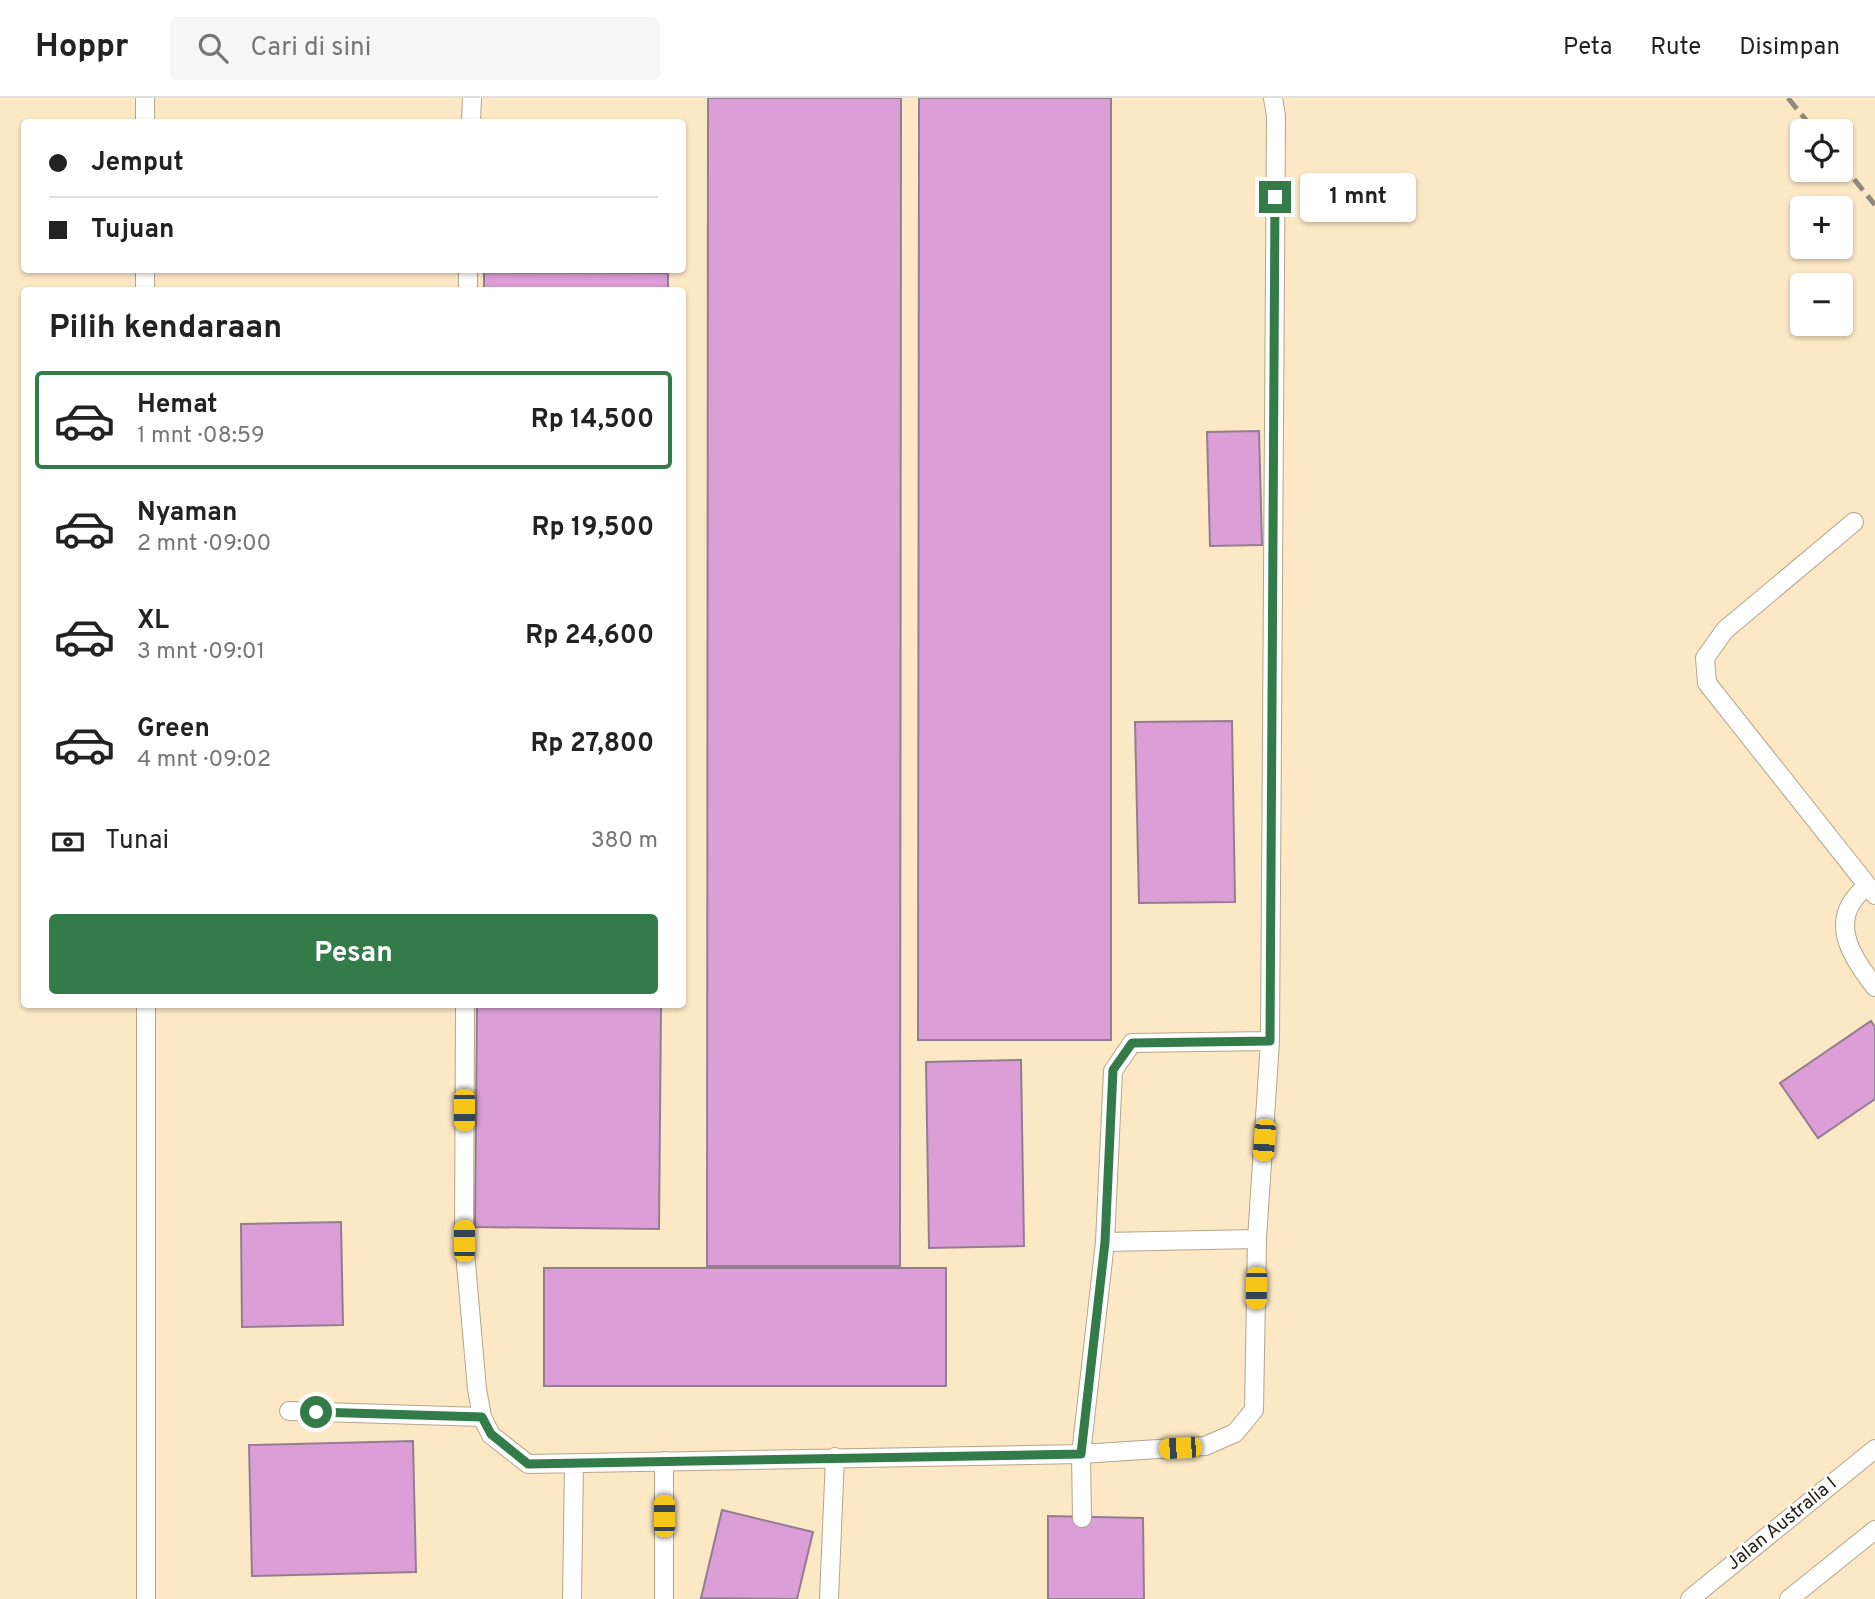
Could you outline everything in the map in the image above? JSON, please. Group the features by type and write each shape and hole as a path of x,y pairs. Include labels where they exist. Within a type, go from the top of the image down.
{"lane":[{"path":"145,98 145,119"},
{"path":"471,119 472,98"},
{"path":"465,1008 464,1241 477,1389 482,1417 491,1434 528,1464 1081,1454 1205,1446 1235,1433 1254,1410 1256,1239 1270,1041 1276,116 1273,98"},
{"path":"1854,522 1725,630 1705,659 1706,683 1871,890 1851,904 1845,925 1848,949 1875,987"},
{"path":"146,1008 146,1599"},
{"path":"1083,1518 1081,1454 1105,1242 1113,1070 1132,1043 1270,1041"},
{"path":"1105,1242 1256,1239"},
{"path":"289,1412 482,1417"},
{"name":"Jalan Australia I","path":"1690,1599 1875,1449"},
{"path":"829,1599 835,1457"},
{"path":"664,1461 664,1599"},
{"path":"572,1599 575,1463"},
{"path":"1789,1599 1875,1530"}],"shaded area":[{"path":"0,98 1875,98 1875,1599 0,1599"}],"building":[{"path":"708,98 901,98 900,1266 707,1266"},
{"path":"919,98 1111,98 1111,1040 918,1040"},
{"path":"484,273 668,273 668,287 484,287"},
{"path":"1259,431 1262,545 1210,546 1207,432"},
{"path":"1232,721 1235,902 1139,903 1135,722"},
{"path":"477,1008 661,1008 659,1229 475,1227"},
{"path":"1871,1021 1875,1027 1875,1099 1818,1138 1780,1083"},
{"path":"1021,1060 1024,1246 929,1248 926,1062"},
{"path":"341,1222 343,1325 242,1327 241,1224"},
{"path":"544,1268 946,1268 946,1386 544,1386"},
{"path":"413,1441 416,1572 252,1576 249,1445"},
{"path":"722,1510 813,1532 797,1599 701,1598"},
{"path":"1048,1516 1143,1518 1144,1599 1048,1599"}],"railway":[{"path":"1788,98 1805,119"},
{"path":"1853,178 1875,205"}],"route":[{"path":"316,1412 482,1417 491,1434 528,1464 1081,1454 1105,1242 1113,1070 1132,1043 1270,1041 1275,197"}]}
